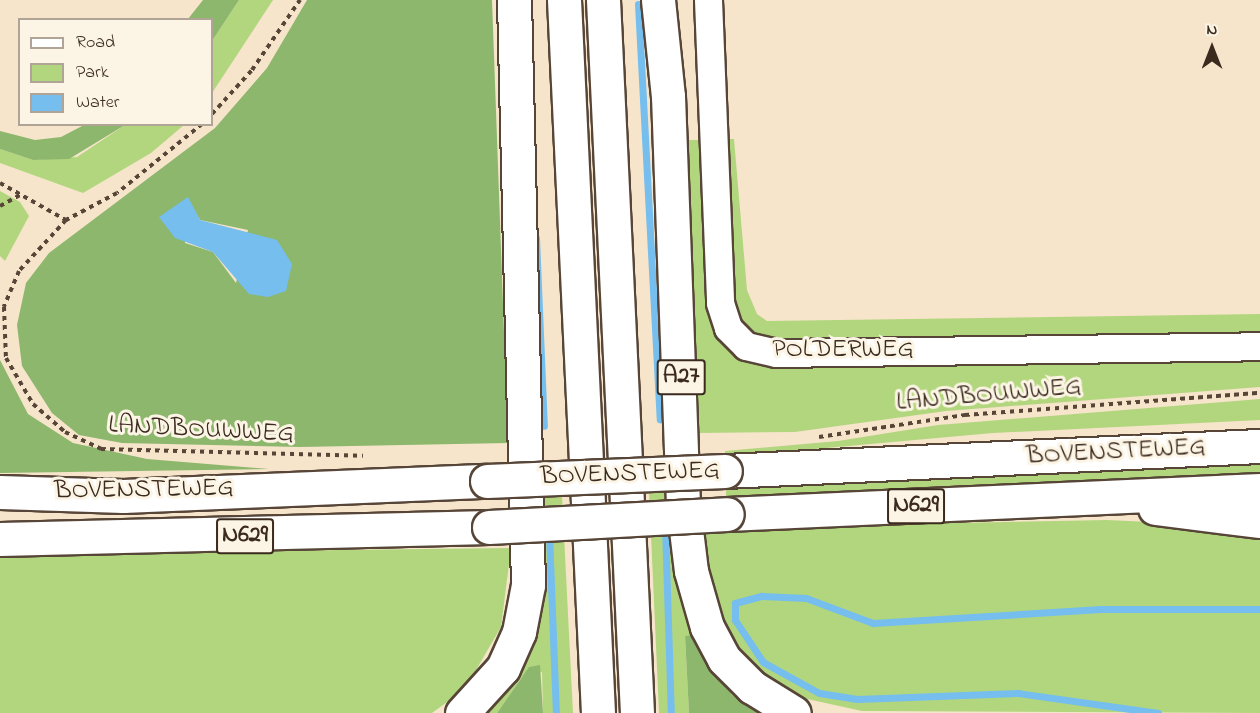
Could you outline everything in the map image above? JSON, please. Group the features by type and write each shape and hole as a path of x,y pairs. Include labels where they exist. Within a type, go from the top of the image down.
{"main road":[{"path":"462,713 503,668 519,632 528,585 514,0"},
{"path":"564,0 598,713"},
{"name":"A27","path":"603,0 637,713"},
{"name":"A27","path":"657,0 668,96 683,505 691,572 704,621 724,659 752,687 794,713"},
{"name":"BOVENSTEWEG","path":"0,492 123,496 1260,446"},
{"name":"N629","path":"1106,499 1260,490"},
{"name":"BOVENSTEWEG","path":"0,539 489,527 727,514 1106,499"},
{"name":"N629","path":"1106,499 1205,518 1260,522"}],"street":[{"name":"POLDERWEG","path":"708,0 720,303 728,328 747,346 776,353 1260,346"}],"path":[{"path":"213,113 252,70 300,0"},
{"name":"LANDBOUWWEG","path":"200,126 117,193 66,220 19,271 4,306 6,358 33,404 65,432 101,448 372,456"},
{"path":"0,183 66,220"},
{"path":"0,206 23,194"},
{"name":"LANDBOUWWEG","path":"807,439 965,415 1260,393"}],"green space":[{"path":"203,0 239,0 213,39 213,18 189,18"},
{"path":"239,0 273,0 213,91 213,39"},
{"path":"307,0 492,0 508,443 300,447 122,443 79,435 52,413 22,366 17,325 26,283 49,253 215,128 267,68","holes":["187,197 200,220 248,230 236,283 213,252 185,243"]},
{"path":"82,126 123,126 69,159 33,160 0,149 0,131 35,140 61,137"},
{"path":"124,126 183,126 151,153 83,193 0,163 0,149 33,160 77,157"},
{"path":"721,139 734,139 747,290 757,314 767,321 1260,314 1260,338 762,346 731,318"},
{"path":"684,140 705,140 731,344 1260,352 1260,387 946,411 795,432 696,433"},
{"path":"0,191 20,202 29,216 5,261 0,256"},
{"path":"0,360 28,414 73,443 147,459 269,469 0,473"},
{"path":"1260,399 1260,420 993,433 725,457 725,451 838,441 938,425"},
{"path":"1260,457 1260,474 726,497 726,483"},
{"path":"673,490 683,576 776,713 762,713 732,695 694,635 685,637 689,713 659,713 649,491"},
{"path":"562,495 573,713 543,713 542,672 522,677 497,713 474,713 542,572 542,496"},
{"path":"1107,520 1260,527 1260,713 862,711 798,697 758,672 724,627 707,571 702,528"},
{"path":"511,548 501,627 465,689 432,713 0,713 0,554"},
{"path":"694,635 732,695 762,713 689,713 685,636"},
{"path":"540,665 543,713 497,713 529,667"}],"water":[{"path":"188,197 200,220 277,240 292,264 286,291 268,297 249,294 213,252 175,238 159,217"}],"waterway":[{"path":"638,4 660,419"},
{"path":"536,238 544,426"},
{"path":"665,527 671,713"},
{"path":"549,533 556,713"},
{"path":"1158,713 1018,693 857,699 819,693 763,662 735,620 735,603 762,596 806,598 873,623 1101,609 1260,609"}]}
